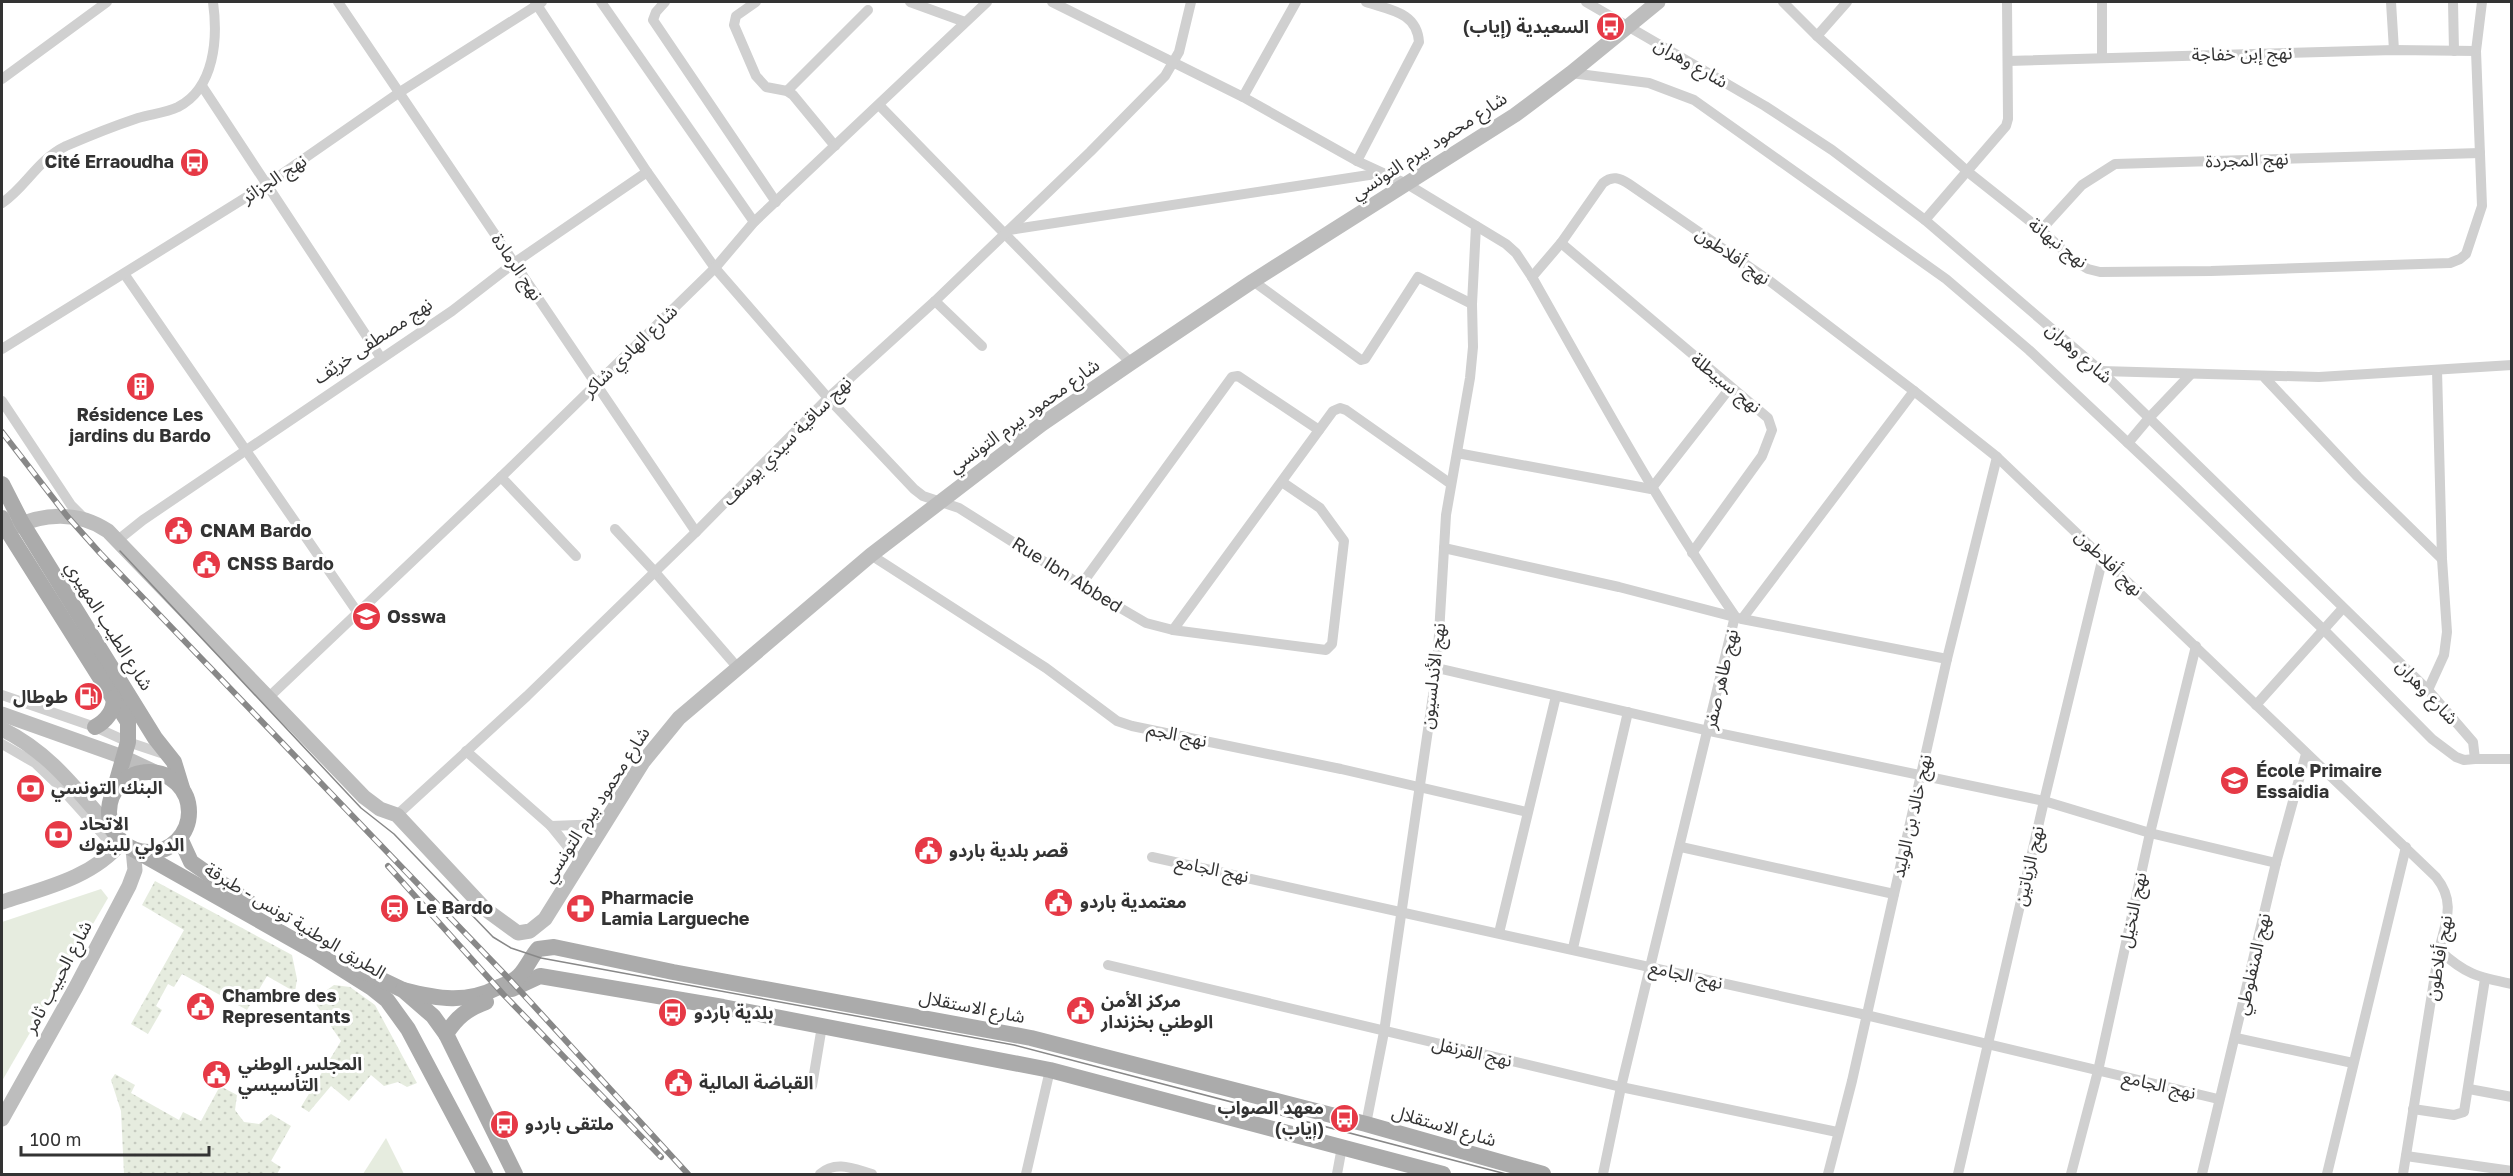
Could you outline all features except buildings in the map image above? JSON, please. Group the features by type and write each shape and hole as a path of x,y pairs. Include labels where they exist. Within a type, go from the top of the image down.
{"main road":[{"name":"شارع محمود بيرم التونسي","path":"397,815 495,918 518,933 530,931 545,918 604,824 661,739 679,718 871,555 1042,424 1131,363 1253,281 1515,115 1658,2"},
{"name":"شارع الطيب المهيري","path":"2,484 8,526 128,722 126,749 109,810 109,819 124,842"},
{"path":"8,526 67,516 84,518 101,526 118,540 364,797 380,809 397,815"},
{"name":"شارع الطيب المهيري","path":"8,526 155,738 172,759 190,810 188,825 180,838"},
{"path":"95,727 104,721 113,709 114,698"},
{"path":"2,714 126,749 155,772 168,776 182,788"},
{"path":"2,729 51,761 124,842 141,852 159,851 180,838"},
{"path":"114,792 132,776 155,772"},
{"name":"الطريق الوطنية تونس - طبرقة","path":"180,838 191,862 238,895 355,967 403,990 433,1017 446,1034 515,1174"},
{"path":"2,902 82,874 110,855 124,842"},
{"name":"الطريق الوطنية تونس - طبرقة","path":"124,842 315,951 387,1000 404,1022 485,1174"},
{"name":"شارع الحبيب ثامر","path":"2,1116 71,996 129,886 135,870 124,842"},
{"name":"شارع الاستقلال","path":"403,990 463,999 488,994 512,982 521,974 538,949 554,947 673,972 1031,1038 1366,1124 1543,1174"},
{"path":"446,1034 456,1018 469,1008 540,976 822,1026 1050,1070 1443,1174"},
{"path":"444,1096 469,1083"}],"street":[{"path":"2,79 106,2"},
{"path":"2,203 36,167 65,147 139,117 178,106 194,96 202,86 214,43 216,24 213,2"},
{"name":"نهج الرمادة","path":"338,2 696,532"},
{"path":"601,2 754,222"},
{"path":"665,2 656,12 653,20 776,202"},
{"path":"756,2 736,16 736,31 761,83 772,90 787,91 794,95 835,146"},
{"path":"910,2 964,22"},
{"name":"شارع الهادي شاكر","path":"269,697 501,477 715,268 754,222 880,106 987,2"},
{"name":"نهج طاهر صفر","path":"1052,2 1243,97 1357,160 1407,184 1511,248 1532,277 1651,489 1692,553 1738,617 1622,1086 1603,1174"},
{"path":"1174,63 1179,52 1191,2"},
{"path":"1243,97 1296,2"},
{"path":"1357,160 1419,42 1418,30 1406,16 1366,2"},
{"name":"شارع وهران","path":"1586,2 1803,131 1925,220 2102,371 2428,690 2472,742 2475,759"},
{"name":"نهج نبهانة","path":"1783,2 1817,36 1968,172 2041,230 2076,262 2088,269 2100,272 2223,271 2450,263 2466,254 2480,216 2482,197 2480,153"},
{"path":"1817,36 1847,2"},
{"path":"1925,220 2006,126 2007,2"},
{"path":"2102,2 2102,58"},
{"path":"2391,2 2394,50"},
{"path":"2453,2 2454,51"},
{"path":"2480,153 2476,51 2482,2"},
{"name":"نهج الجزائر","path":"2,349 125,275 266,185 400,92 538,3"},
{"name":"Rue Ibn Abbed","path":"538,3 647,172 715,268 828,398 914,489 923,495 959,508 1081,585 1146,622 1173,630 1323,650 1332,644 1344,541 1320,508 1282,482"},
{"path":"787,91 868,10"},
{"name":"نهج إبن خفاجة","path":"2008,60 2394,50 2476,51"},
{"name":"نهج ساقية سيدي يوسف","path":"397,815 526,696 696,532 828,398 935,301 1099,143 1165,76 1174,63"},
{"path":"1571,73 1649,83 1694,100 1946,279 2029,350 2128,443 2324,630 2432,740 2464,760 2511,759"},
{"path":"202,86 381,358"},
{"path":"880,106 1006,232 1131,363"},
{"name":"نهج المجردة","path":"2041,230 2082,185 2115,164 2480,153"},
{"name":"نهج مصطفى خريّف","path":"118,540 152,513 452,311 514,263 647,172"},
{"path":"1006,232 1382,173"},
{"name":"نهج أفلاطون","path":"1532,277 1561,243 1604,183 1609,178 1622,180 1767,279 1997,457 2445,888 2449,899 2448,915 2439,950 2403,1174"},
{"name":"نهج الأندلسيون","path":"1366,1124 1384,1032 1437,668 1444,548 1451,484 1470,378 1473,347 1472,304 1476,226"},
{"name":"نهج سبيطلة","path":"1561,243 1768,418 1772,430 1762,456 1692,553"},
{"path":"125,275 358,613"},
{"path":"1253,281 1361,360 1365,359 1418,277 1472,304"},
{"path":"935,301 982,346"},
{"path":"2102,371 2265,378 2319,377 2511,364"},
{"path":"2428,690 2444,655 2446,632 2437,370"},
{"path":"2128,443 2149,417 2190,375"},
{"path":"1081,585 1232,377 1238,376 1318,430"},
{"path":"2265,378 2358,477 2442,559"},
{"path":"1456,453 1651,489 1730,388"},
{"path":"1738,617 1914,391"},
{"path":"2,401 70,505 84,518"},
{"path":"1173,630 1333,411 1340,408 1346,410 1451,484"},
{"name":"نهج خالد بن الوليد","path":"1828,1174 1852,1081 1947,659 1997,457"},
{"path":"501,477 576,556"},
{"path":"615,529 738,668"},
{"path":"1444,548 1738,617 1947,659"},
{"name":"نهج الجم","path":"871,555 1046,668 1118,721 1132,726 1419,786 1527,812"},
{"name":"نهج الزياتين","path":"1958,1174 2103,557"},
{"path":"2256,705 2343,608"},
{"name":"نهج النخيل","path":"2071,1174 2098,1071 2150,833 2196,646"},
{"path":"1437,668 1709,730 2044,801 2150,833 2276,863"},
{"path":"2,695 95,727 126,749 166,754 172,759"},
{"path":"1499,933 1556,696"},
{"path":"1573,948 1628,712"},
{"path":"2,744 35,763 60,787 105,837 110,855"},
{"path":"466,751 551,826 581,863"},
{"name":"نهج المنفلوطي","path":"2202,1174 2276,863 2306,754"},
{"path":"551,826 604,824"},
{"path":"1681,847 1894,894"},
{"path":"2327,1174 2406,848"},
{"name":"نهج الجامع","path":"1152,856 1573,948 2218,1099"},
{"path":"2439,950 2459,968 2485,979 2511,984"},
{"name":"نهج القرنفل","path":"1108,965 1384,1032 1837,1132"},
{"path":"2413,1109 2460,1115 2467,1106 2485,979"},
{"path":"812,1086 822,1026"},
{"path":"2236,1038 2353,1063"},
{"path":"1026,1174 1050,1070"},
{"path":"2469,1089 2511,1097"},
{"path":"1337,1174 1341,1147"},
{"path":"2406,1156 2457,1169 2511,1171"},
{"path":"820,1174 827,1168 836,1166 872,1174"}],"shaded area":[{"path":"155,881 292,955 297,979 295,992 267,976 247,1010 182,974 174,987 168,984 156,1006 162,1010 148,1034 131,1024 184,930 142,905"},
{"path":"101,889 108,898 2,1081 2,922"},
{"path":"334,985 350,987 375,1005 417,1083 407,1087 398,1082 384,1086 371,1075 349,1101 331,1086 309,1112 301,1107 341,1041 315,1003"},
{"path":"115,1074 135,1085 131,1093 179,1120 183,1112 201,1121 220,1086 237,1095 235,1110 244,1122 259,1124 271,1114 291,1126 271,1161 281,1167 277,1174 124,1174 121,1111 111,1080"},
{"path":"386,1138 404,1174 363,1174"}],"tram line":[{"path":"120,551 361,808 394,834 493,937 511,948 541,958 1014,1045 1506,1174"}],"railway":[{"path":"2,432 67,516 100,553 512,982 688,1174"},
{"path":"388,866 503,994 661,1157"}],"place":[{"name":"السعيدية (إياب)","path":"1610,27"},
{"name":"Cité Erraoudha","path":"195,162"},
{"name":"Résidence Les jardins du Bardo","path":"140,386"},
{"name":"CNAM Bardo","path":"179,531"},
{"name":"CNSS Bardo","path":"206,564"},
{"name":"Osswa","path":"366,617"},
{"name":"طوطال","path":"89,697"},
{"name":"École Primaire Essaidia","path":"2235,781"},
{"name":"البنك التونسي","path":"30,788"},
{"name":"الاتحاد الدولي للبنوك","path":"58,834"},
{"name":"قصر بلدية باردو","path":"928,851"},
{"name":"معتمدية باردو","path":"1059,902"},
{"name":"Le Bardo","path":"395,908"},
{"name":"Pharmacie Lamia Largueche","path":"580,908"},
{"name":"Chambre des Representants","path":"201,1006"},
{"name":"مركز الأمن الوطني بخزندار","path":"1080,1011"},
{"name":"بلدية باردو","path":"673,1013"},
{"name":"المجلس الوطني التأسيسي","path":"217,1074"},
{"name":"القباضة المالية","path":"678,1083"},
{"name":"معهد الصواب (إياب)","path":"1345,1118"},
{"name":"ملتقى باردو","path":"504,1124"}]}
